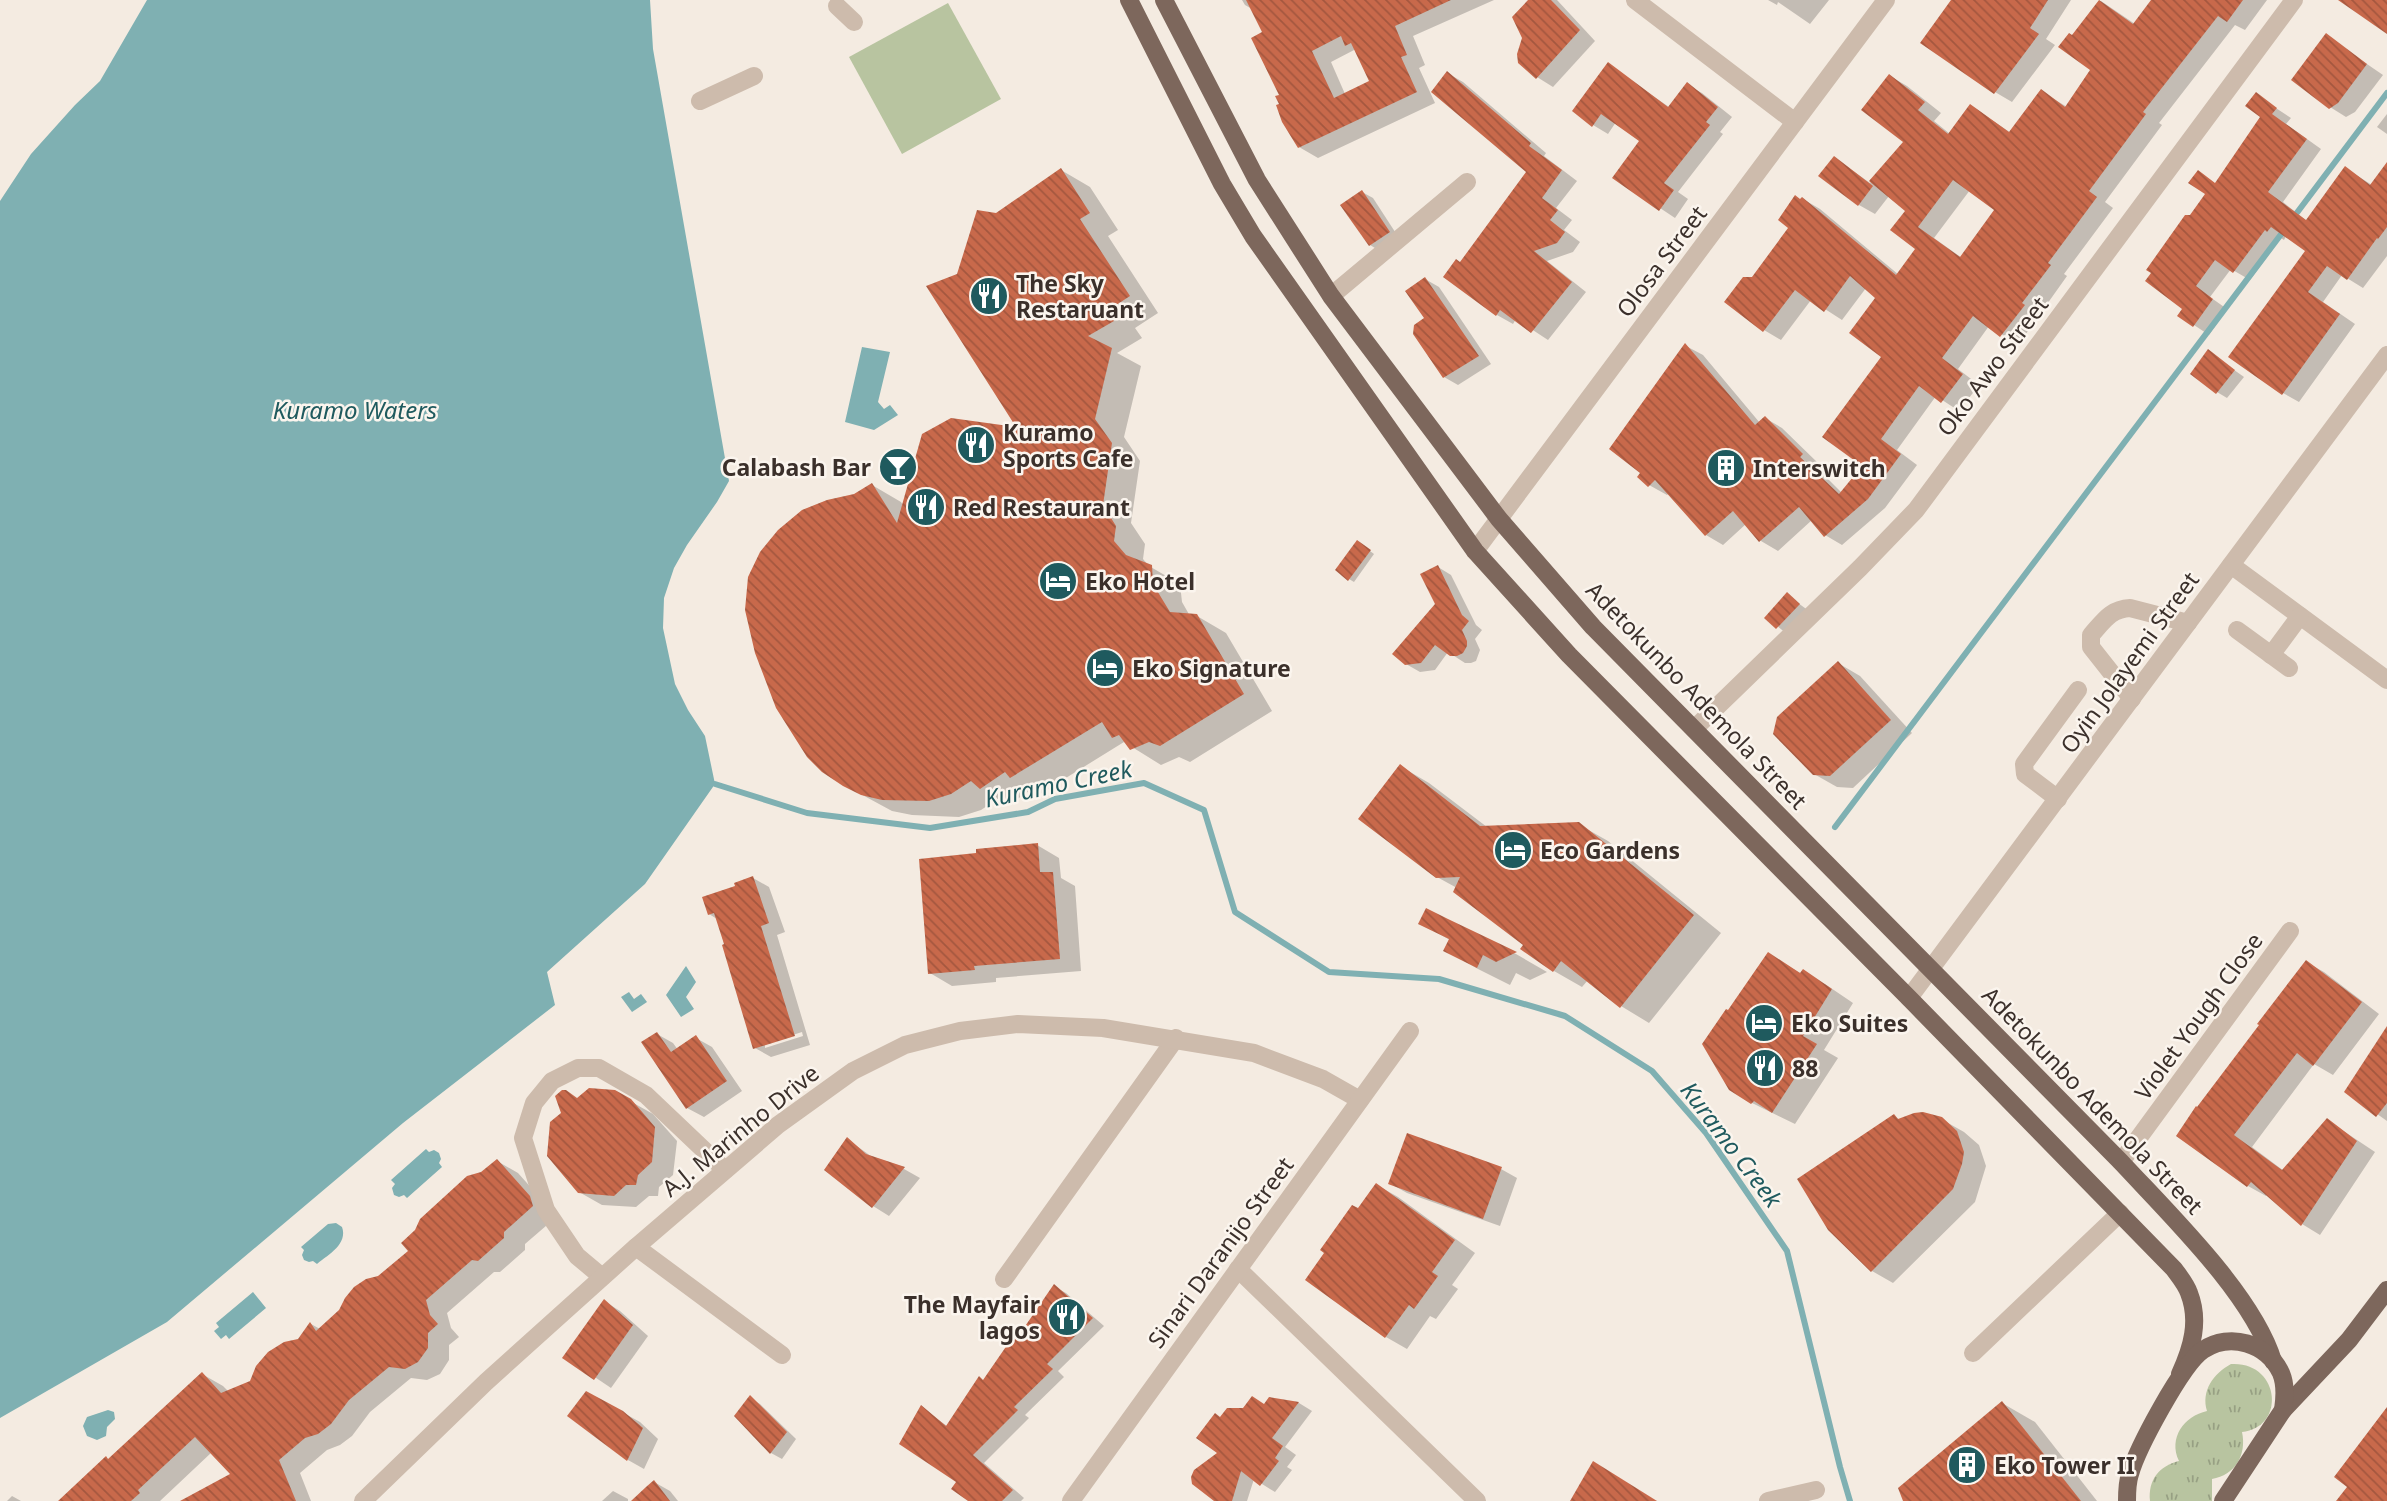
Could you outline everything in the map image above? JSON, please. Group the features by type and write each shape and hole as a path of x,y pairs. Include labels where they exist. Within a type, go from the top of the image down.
{"main road":[{"path":"1129,0 1222,184 1253,236 1475,551 1569,655 2174,1269 2189,1293 2195,1322 2191,1349 2129,1474 2125,1501"},
{"name":"Adetokunbo Ademola Street","path":"1164,0 1257,180 1331,296 1499,519 1593,627 1932,969 2189,1235 2267,1340 2273,1361 2281,1373 2285,1392 2283,1410"},
{"path":"2223,1501 2283,1410 2349,1340 2387,1290"},
{"path":"2180,1374 2204,1349 2219,1342 2234,1340 2248,1343 2273,1361"},
{"path":"2235,1482 2239,1501"}],"street":[{"path":"1635,0 1795,122"},
{"name":"Olosa Street","path":"1475,551 1886,0"},
{"name":"Oko Awo Street","path":"1693,729 1860,568 1916,510 2294,0"},
{"path":"836,6 854,22"},
{"path":"700,101 754,76"},
{"path":"1331,296 1467,182"},
{"name":"Oyin Jolayemi Street","path":"1909,998 2387,355"},
{"path":"2231,565 2387,680"},
{"path":"2132,699 2091,647 2091,635 2110,613 2121,608 2188,623"},
{"path":"2271,655 2300,616"},
{"path":"2237,629 2289,668"},
{"path":"2058,799 2025,774 2024,764 2078,690"},
{"name":"Violet Yough Close","path":"2121,1162 2290,932"},
{"name":"A.J. Marinho Drive","path":"366,1500 486,1382 636,1247 778,1125 853,1071 905,1045 960,1031 1018,1024 1103,1028 1254,1053 1323,1079 1360,1100"},
{"name":"Sinari Daranijo Street","path":"1070,1501 1410,1031"},
{"path":"1004,1279 1176,1038"},
{"path":"602,1277 577,1256 546,1210 523,1138 534,1103 552,1081 578,1068 599,1068 646,1095 725,1170"},
{"path":"1973,1353 2120,1213"},
{"path":"636,1247 782,1355"},
{"path":"1238,1269 1477,1501"},
{"path":"1768,1501 1816,1490"}],"green space":[{"path":"948,3 1001,99 902,154 849,57"},
{"path":"2231,1364 2247,1366 2260,1373 2268,1383 2272,1395 2266,1419 2256,1428 2242,1432 2243,1448 2238,1463 2227,1473 2212,1479 2212,1501 2150,1501 2151,1487 2156,1475 2166,1466 2179,1461 2176,1444 2180,1429 2191,1418 2207,1411 2206,1397 2210,1384"}],"water":[{"name":"Kuramo Waters","path":"147,0 650,0 653,49 729,481 674,568 664,598 663,628 675,684 705,736 715,784 645,884 547,972 555,1005 403,1123 167,1322 0,1418 0,201 31,154 100,81"},
{"path":"862,347 890,352 878,402 884,409 890,405 898,415 874,430 845,422"},
{"path":"686,966 696,982 686,997 694,1009 681,1017 666,995"},
{"path":"629,992 634,999 641,994 647,1002 632,1012 621,997"},
{"path":"426,1149 439,1153 442,1167 407,1198 404,1195 394,1195 392,1188 395,1184 391,1180"},
{"path":"336,1223 342,1227 340,1244 317,1264 304,1260 304,1250 301,1247 328,1224"},
{"path":"253,1292 266,1308 229,1339 226,1335 221,1339 214,1331 219,1327 216,1323"},
{"path":"108,1410 114,1412 115,1419 107,1427 106,1436 97,1440 87,1436 83,1426 87,1417"}],"building":[{"path":"1246,0 1451,0 1395,26 1407,55 1401,57 1417,92 1298,148 1282,122 1275,96 1279,95 1251,38 1262,32","holes":["1341,36 1345,46 1351,43 1369,81 1334,98 1312,51"]},
{"path":"1528,0 1551,0 1580,30 1536,79 1518,63 1517,54 1522,38 1512,17"},
{"path":"1951,0 2048,0 2030,28 2039,34 1994,94 1920,43"},
{"path":"2099,0 2133,24 2151,0 2243,0 2227,22 2218,16 2143,112 2146,114 2089,191 2097,197 2048,263 2051,265 2000,337 1973,316 1942,358 1963,374 1941,403 1919,386 1881,439 1901,454 1868,499 1824,537 1799,507 1759,542 1733,511 1705,536 1655,480 1648,487 1637,477 1640,473 1609,449 1685,343 1755,425 1765,416 1803,454 1800,457 1839,494 1862,466 1822,437 1881,357 1849,333 1875,298 1850,276 1824,312 1795,290 1763,332 1724,302 1743,277 1752,277 1788,228 1778,220 1795,195 1800,199 1802,197 1896,275 1915,249 1890,230 1905,211 1869,181 1903,142 1861,110 1889,74 1925,102 1918,110 1948,134 1970,104 2009,132 2041,89 2065,107 2090,70 2058,47 2069,33 2072,35","holes":["1953,180 1994,210 1960,257 1918,227"]},
{"path":"2338,0 2387,0 2387,34"},
{"path":"2326,33 2367,64 2338,103 2329,109 2291,80"},
{"path":"1608,62 1668,107 1687,82 1718,107 1706,122 1710,125 1664,183 1674,190 1659,211 1612,178 1639,141 1601,114 1592,127 1572,111"},
{"path":"1447,71 1531,143 1529,146 1562,170 1542,198 1558,210 1550,220 1565,232 1557,243 1534,251 1572,282 1531,333 1500,310 1496,316 1443,277 1456,259 1460,262 1526,172 1431,92"},
{"path":"2256,92 2277,108 2272,114 2307,139 2268,192 2306,220 2345,166 2370,185 2387,162 2387,227 2347,280 2327,266 2308,292 2340,314 2282,395 2228,357 2305,251 2271,227 2267,232 2265,230 2233,273 2215,260 2196,286 2213,299 2193,327 2177,316 2182,309 2145,281 2151,273 2146,270 2185,215 2190,215 2205,194 2188,183 2198,170 2215,183 2260,117 2245,106"},
{"path":"1834,156 1873,186 1858,206 1818,176"},
{"name":"Eko Hotel","path":"1061,168 1090,213 1080,219 1130,296 1107,311 1114,321 1088,336 1112,348 1095,419 1112,443 1103,505 1116,526 1114,541 1126,555 1152,565 1153,584 1170,612 1197,614 1244,694 1160,746 1149,742 1130,750 1119,735 1112,738 1102,722 1010,778 1005,772 980,789 971,781 951,794 929,801 882,800 861,795 822,772 807,757 776,708 755,653 745,610 748,577 760,552 778,530 802,510 827,500 854,494 872,483 897,523 922,434 951,418 1016,427 926,286 957,274 977,210 996,213"},
{"path":"1362,190 1390,232 1369,246 1340,205"},
{"path":"1425,277 1479,356 1443,378 1413,334 1414,325 1424,318 1405,291"},
{"path":"2208,349 2235,370 2216,394 2190,374"},
{"path":"1357,540 1371,550 1348,581 1335,570"},
{"path":"1438,565 1462,615 1469,621 1462,630 1467,646 1463,653 1450,656 1435,645 1421,663 1405,665 1392,654 1435,604 1420,574"},
{"path":"1787,592 1800,604 1776,629 1764,618"},
{"path":"1838,661 1891,720 1830,776 1813,775 1773,734 1777,717"},
{"path":"1400,764 1480,826 1579,822 1694,915 1620,1008 1561,961 1553,972 1520,949 1523,945 1453,892 1460,877 1436,878 1358,819"},
{"path":"1038,843 1040,872 1053,872 1060,959 974,966 975,970 928,974 919,859 976,853 976,849"},
{"path":"753,876 769,923 761,926 795,1036 753,1049 714,913 708,915 702,897 735,886 734,883"},
{"path":"1426,908 1517,952 1496,962 1483,955 1477,968 1443,951 1449,939 1418,924"},
{"name":"Eko Suites","path":"1768,952 1800,973 1803,969 1832,989 1803,1036 1817,1044 1772,1113 1729,1090 1702,1044"},
{"path":"2306,960 2362,1002 2313,1066 2297,1053 2234,1135 2282,1170 2327,1118 2357,1141 2301,1226 2251,1182 2247,1187 2176,1136"},
{"path":"2387,1026 2387,1103 2376,1117 2344,1092"},
{"path":"657,1032 671,1052 696,1035 727,1081 686,1109 641,1042"},
{"path":"589,1088 615,1090 631,1099 655,1127 652,1162 638,1175 636,1185 626,1185 614,1196 578,1193 547,1156 550,1122 561,1113 555,1096 566,1090 577,1098"},
{"path":"1923,1112 1942,1117 1957,1131 1964,1152 1962,1164 1953,1189 1871,1272 1828,1230 1797,1179 1894,1114 1898,1119"},
{"path":"1407,1133 1502,1167 1483,1219 1388,1184"},
{"path":"847,1137 866,1154 905,1167 872,1208 824,1170"},
{"path":"497,1159 530,1196 533,1206 504,1232 504,1238 478,1261 472,1260 426,1300 430,1315 438,1324 428,1333 428,1348 418,1362 405,1369 389,1367 349,1400 331,1424 318,1434 305,1438 279,1460 296,1501 180,1501 230,1474 195,1437 138,1490 140,1493 131,1501 58,1501 202,1372 221,1393 250,1381 256,1366 268,1352 284,1342 298,1339 310,1322 316,1331 339,1310 354,1287 366,1279 378,1276 408,1251 401,1243 415,1230 420,1219 467,1176 481,1172"},
{"path":"1376,1183 1455,1240 1432,1272 1438,1276 1414,1309 1409,1305 1385,1338 1305,1280 1324,1253 1320,1250 1352,1205 1358,1208"},
{"path":"1054,1284 1093,1318 1047,1364 1053,1369 1014,1407 1018,1410 973,1455 1013,1490 1002,1501 968,1501 951,1489 956,1482 899,1444 921,1405 946,1426 979,1376 983,1380 1014,1335 1017,1338"},
{"path":"604,1299 633,1325 594,1380 562,1358"},
{"path":"586,1391 623,1411 643,1428 627,1461 567,1416"},
{"path":"750,1395 787,1432 770,1454 734,1416"},
{"path":"1252,1396 1264,1404 1269,1397 1299,1402 1272,1438 1283,1446 1275,1458 1279,1461 1260,1486 1241,1471 1232,1501 1214,1501 1192,1484 1194,1470 1217,1453 1196,1438 1215,1413 1220,1417 1227,1408 1243,1408"},
{"name":"Eko Tower II","path":"2002,1401 2081,1501 1903,1501 1898,1488"},
{"path":"2387,1407 2387,1501 2336,1501 2347,1487 2334,1477"},
{"path":"1593,1461 1657,1501 1570,1501"},
{"path":"654,1480 670,1501 631,1501 646,1487"}],"waterway":[{"path":"2293,218 2387,93"},
{"path":"1835,827 2285,229"},
{"name":"Kuramo Creek","path":"715,784 807,813 930,828 1028,812 1055,799 1144,783 1204,810 1235,912 1329,972 1439,979 1565,1016 1652,1071 1706,1133 1787,1251 1850,1501"}],"place":[{"name":"The Sky Restaruant","path":"989,296"},
{"name":"Kuramo Sports Cafe","path":"976,445"},
{"name":"Calabash Bar","path":"898,467"},
{"name":"Interswitch","path":"1726,468"},
{"name":"Red Restaurant","path":"926,507"},
{"name":"Eko Hotel","path":"1058,581"},
{"name":"Eko Signature","path":"1105,668"},
{"name":"Eco Gardens","path":"1513,850"},
{"name":"Eko Suites","path":"1764,1023"},
{"name":"88","path":"1765,1068"},
{"name":"The Mayfair lagos","path":"1067,1317"},
{"name":"Eko Tower II","path":"1967,1465"}]}
